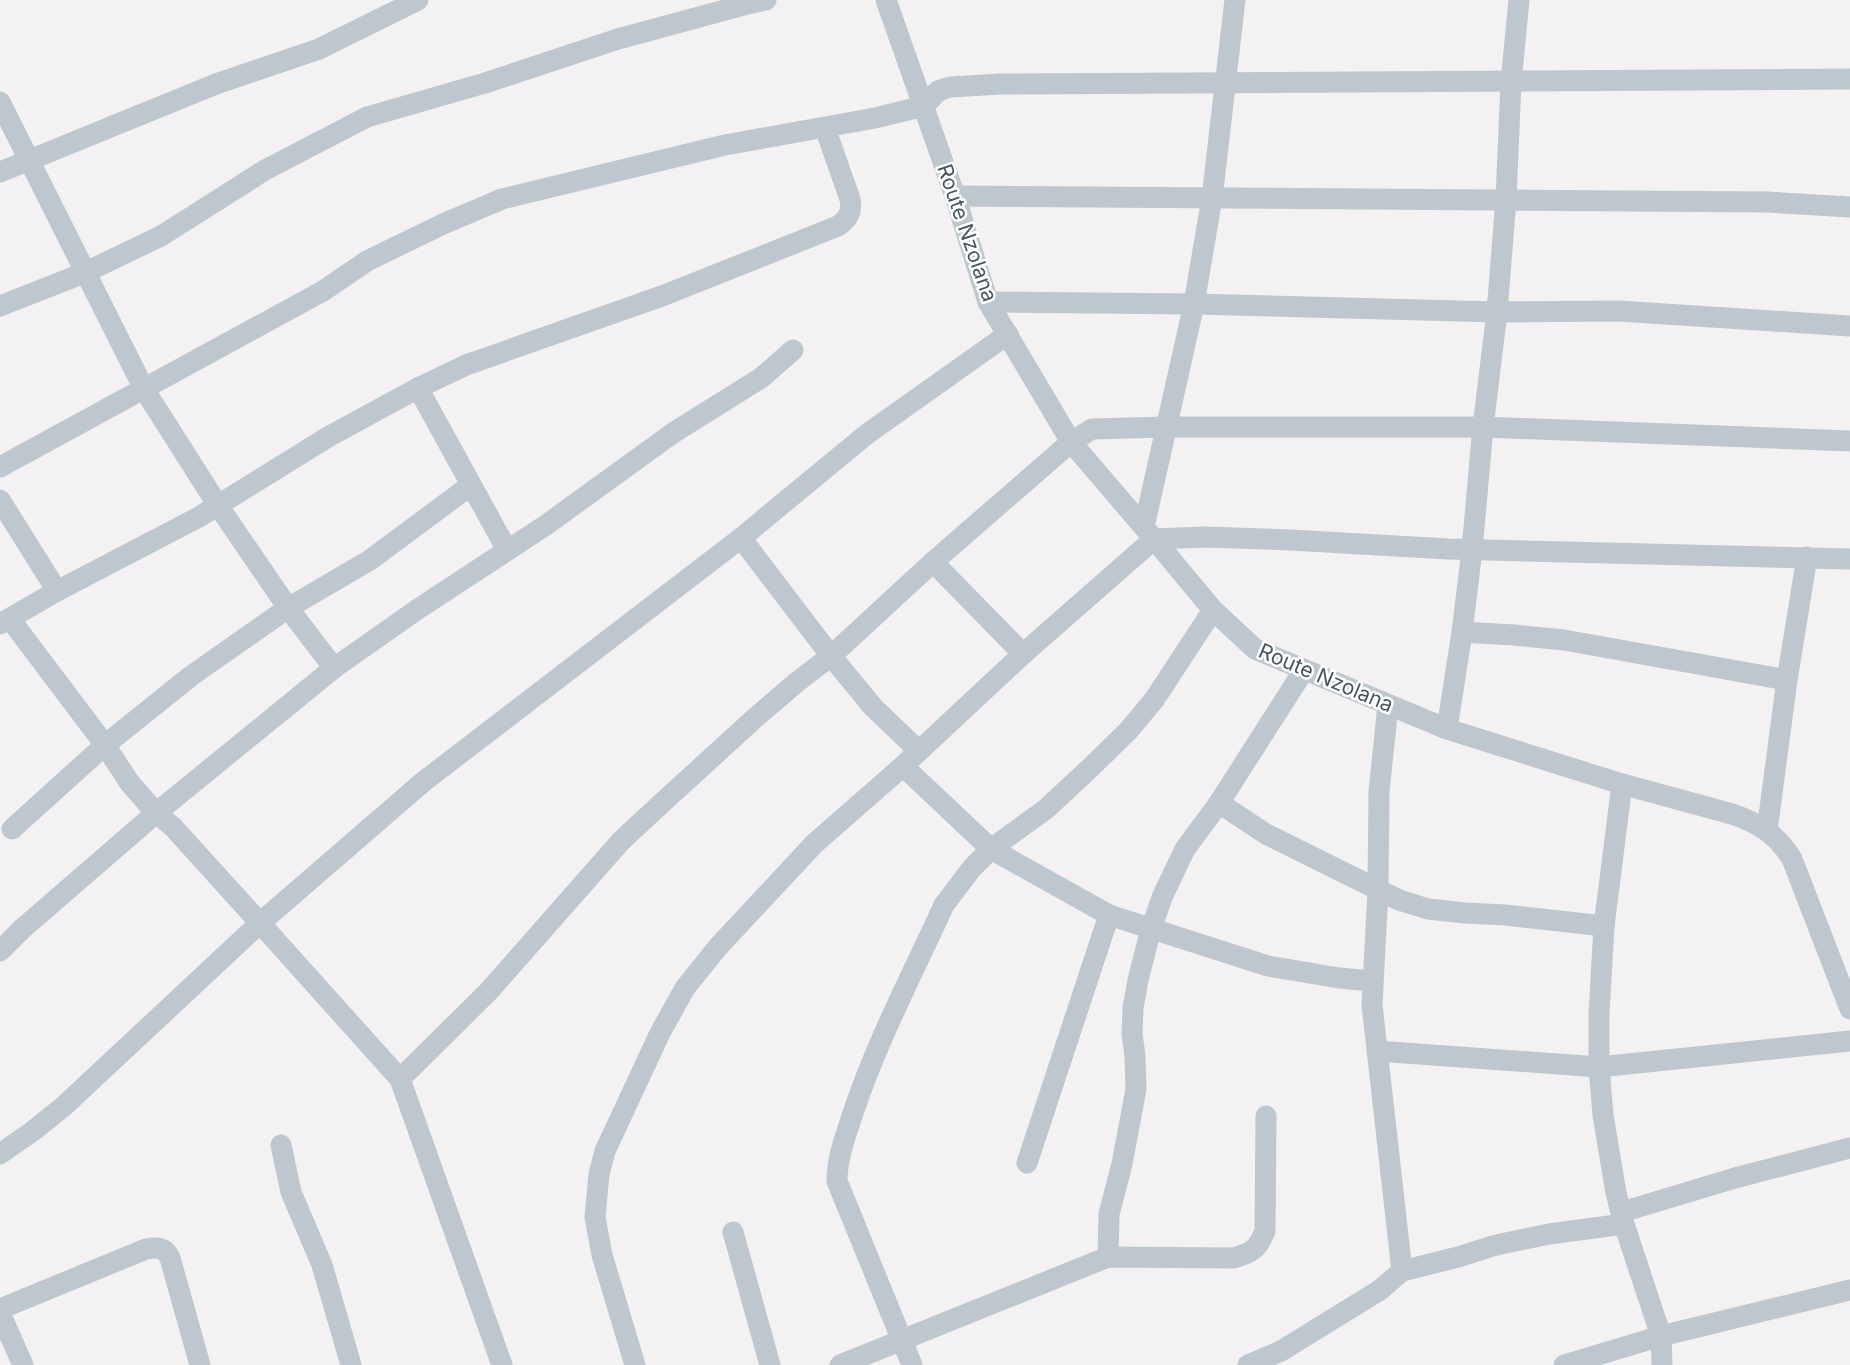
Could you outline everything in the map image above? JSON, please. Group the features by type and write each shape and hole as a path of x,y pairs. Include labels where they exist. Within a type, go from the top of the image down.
{"street":[{"path":"0,172 216,84 319,49 418,0"},
{"path":"0,306 84,272 161,236 265,170 367,117 497,79 618,39 766,0"},
{"name":"Route Nzolana","path":"886,0 955,196 988,302 1070,442 1213,610 1255,649 1447,729 1622,784 1732,814 1767,831 1782,842 1793,859 1850,1009"},
{"path":"635,1365 602,1255 596,1217 599,1174 605,1151 660,1033 685,988 718,947 814,844 911,759 1149,533 1166,427 1194,304 1212,198 1235,0"},
{"path":"1447,729 1472,550 1497,312 1506,199 1511,82 1519,0"},
{"path":"0,467 323,291 367,261 443,224 502,200 725,145 825,128 924,106 938,91 950,87 1001,83 1850,79"},
{"path":"0,102 144,389 217,504 288,608 334,668"},
{"path":"502,1365 400,1079 173,827 156,813 129,782 105,745 5,621 199,517 328,437 466,365 662,296 838,226 847,219 851,210 850,199 825,128"},
{"path":"955,196 1767,202 1850,207"},
{"path":"988,302 1497,312 1619,311 1850,326"},
{"path":"0,1154 64,1106 260,923 424,782 741,538 867,434 1008,334"},
{"path":"0,951 156,813 334,668 546,525 673,433 761,378 793,350"},
{"path":"418,388 507,550"},
{"path":"400,1079 489,990 621,841 755,718 831,656 1070,442 1092,429 1483,428 1850,441"},
{"path":"12,830 105,745 191,676 288,608 370,560 471,485"},
{"path":"0,500 57,591"},
{"path":"1149,533 1472,550 1850,559"},
{"path":"741,538 831,656 873,706 911,759 991,849 1109,915 1268,966 1372,981"},
{"path":"1767,831 1807,557"},
{"path":"933,562 1023,654"},
{"path":"912,1365 837,1181 837,1165 862,1086 944,905 972,868 991,849 1046,809 1128,731 1161,690 1213,610"},
{"path":"1462,632 1564,640 1787,680"},
{"path":"1108,1257 1109,1214 1122,1164 1136,1088 1133,1008 1151,929 1163,895 1185,849 1219,803 1304,670"},
{"path":"1388,705 1379,792 1378,890 1372,1005 1402,1271"},
{"path":"1622,784 1604,926 1599,1067 1603,1115 1616,1193 1661,1336 1662,1365"},
{"path":"1219,803 1266,834 1399,900 1428,909 1604,926"},
{"path":"1027,1163 1109,915"},
{"path":"1377,1051 1599,1067 1850,1041"},
{"path":"840,1365 1108,1257 1233,1258 1247,1254 1260,1244 1265,1231 1266,1116"},
{"path":"281,1145 291,1192 321,1265 352,1365"},
{"path":"1248,1365 1280,1351 1380,1290 1402,1271 1496,1245 1623,1218 1735,1178 1850,1148"},
{"path":"733,1232 769,1365"},
{"path":"23,1365 0,1311 156,1247 163,1249 170,1258 200,1365"},
{"path":"1564,1365 1661,1336 1850,1290"}]}
